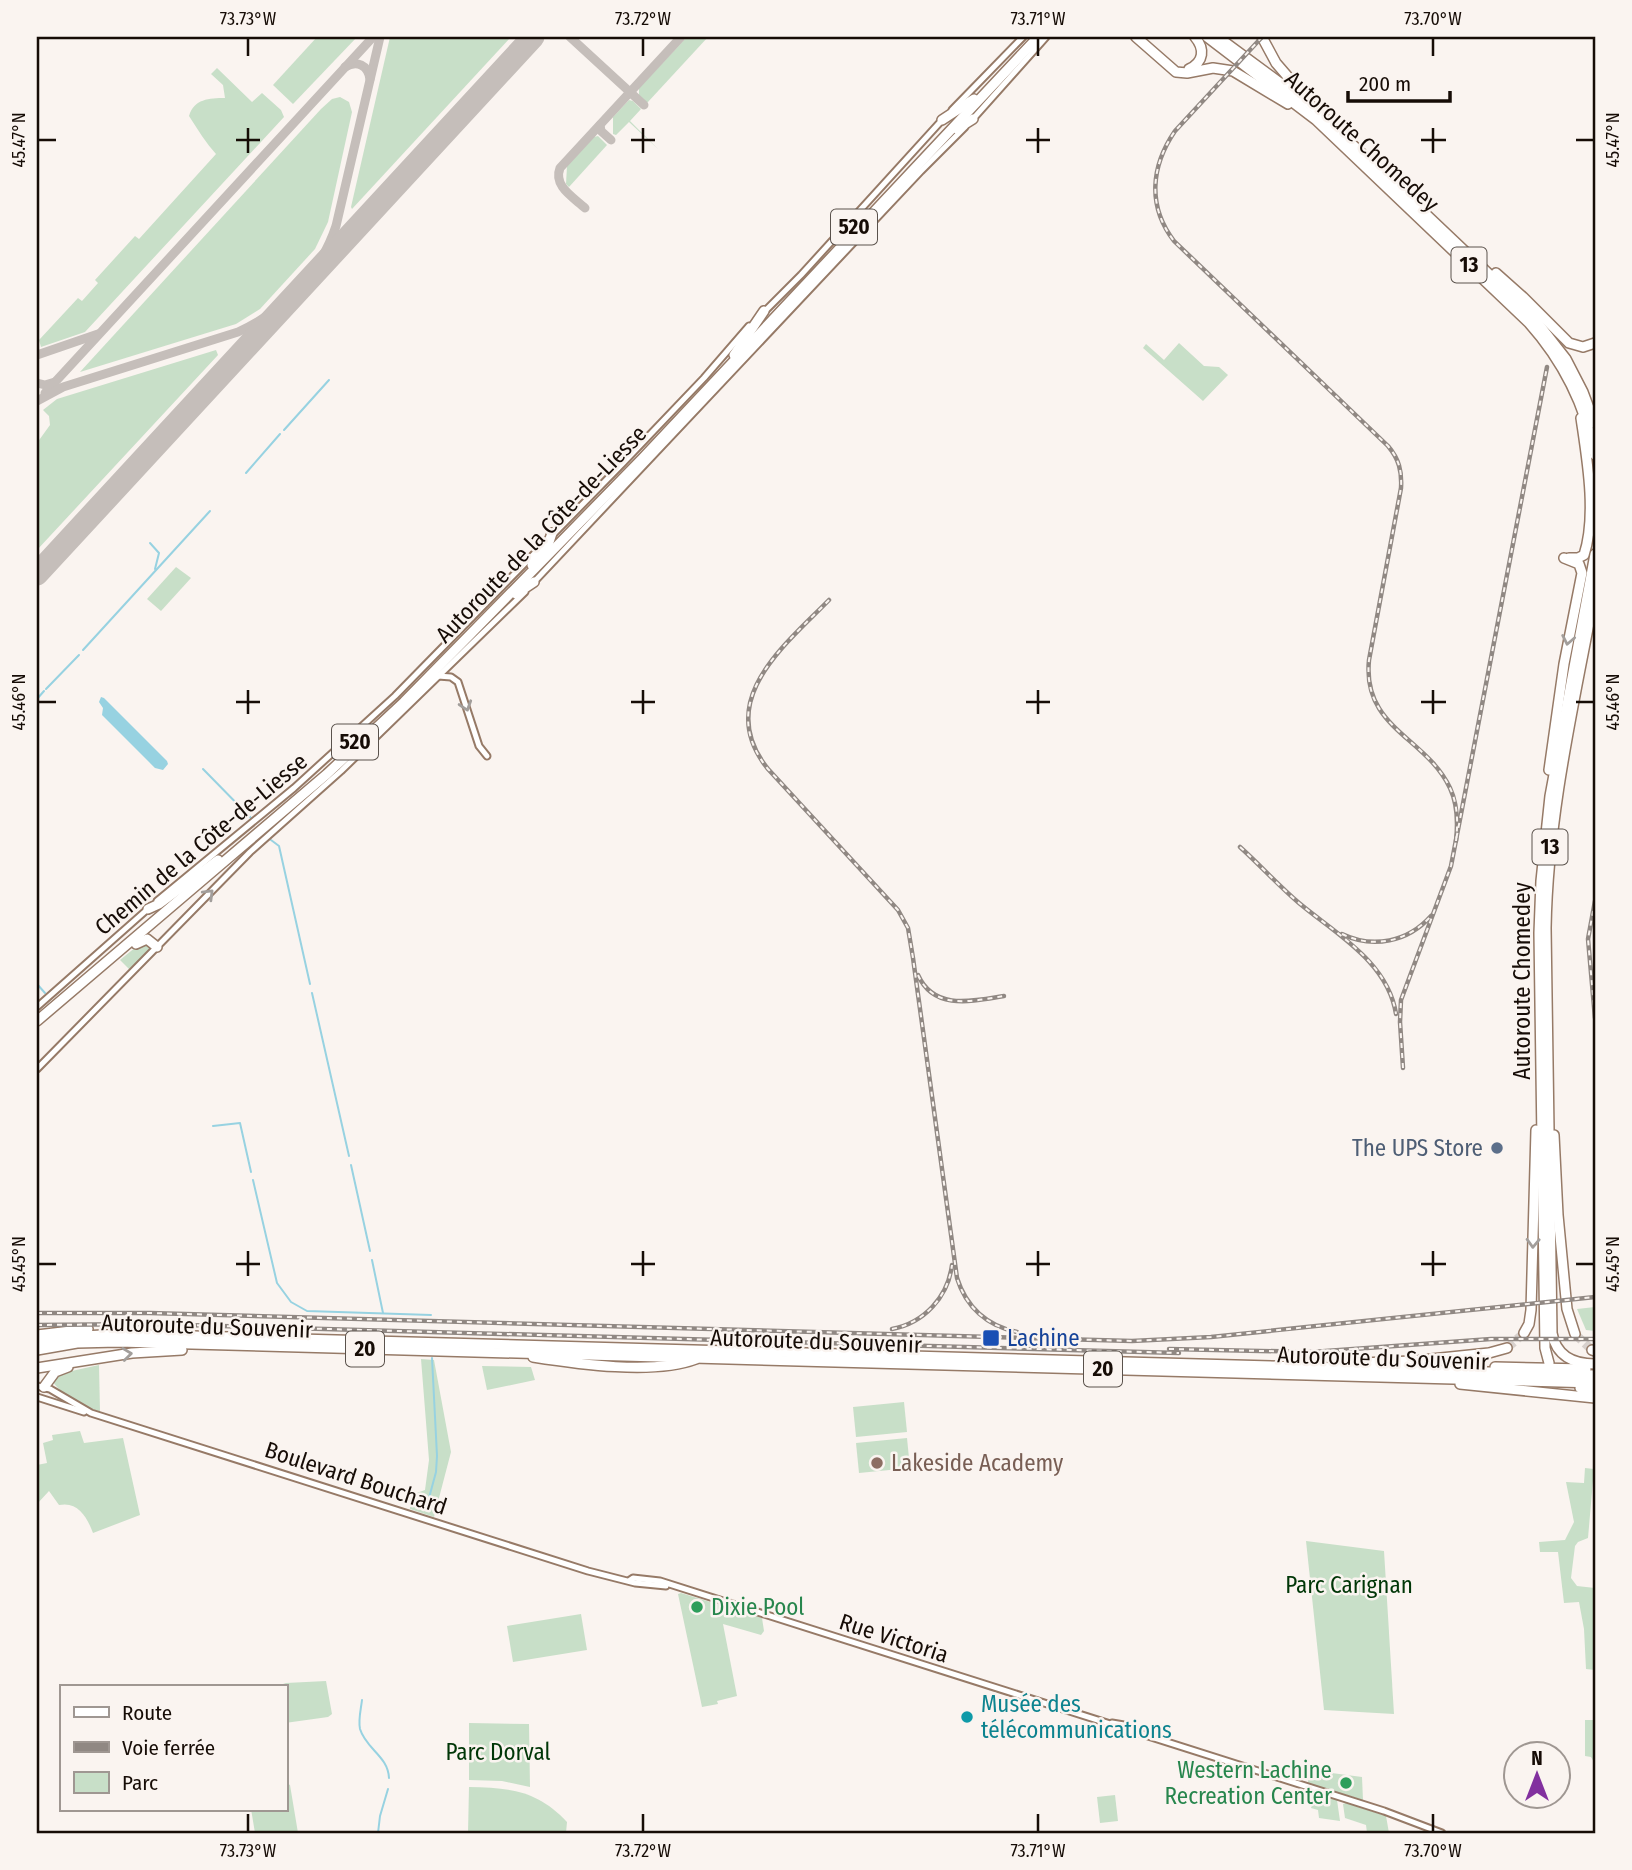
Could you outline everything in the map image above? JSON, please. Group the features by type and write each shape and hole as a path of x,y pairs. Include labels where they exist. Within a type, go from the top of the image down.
{"highway":[{"name":"Autoroute de la Côte-de-Liesse","path":"669,427 1032,37"},
{"name":"Autoroute de la Côte-de-Liesse","path":"37,1021 327,774 376,729 532,565 669,427 1038,37"},
{"path":"1136,37 1174,71 1185,74 1216,68 1236,72 1330,133"},
{"path":"1142,37 1173,65 1186,70 1197,64 1202,56 1202,46 1195,37"},
{"name":"Autoroute Chomedey","path":"1207,37 1294,101 1525,319 1556,358 1579,400 1595,455"},
{"name":"Autoroute Chomedey","path":"1218,37 1296,93 1324,117 1525,308 1553,339 1578,381 1595,424"},
{"path":"1262,37 1281,70 1324,117"},
{"path":"942,120 974,99"},
{"path":"936,146 973,119"},
{"path":"1445,232 1515,289 1569,343 1583,347 1595,343"},
{"path":"734,355 764,312"},
{"path":"1545,829 1560,689 1582,573 1579,565 1564,558 1578,558 1585,553 1589,521 1588,464 1579,400"},
{"name":"Autoroute de la Côte-de-Liesse","path":"458,644 498,607 642,459 658,438"},
{"path":"617,496 642,459"},
{"path":"532,565 549,542 552,533"},
{"name":"Autoroute Chomedey","path":"1545,1036 1539,924 1545,829 1595,554"},
{"path":"498,607 534,582"},
{"name":"Autoroute Chomedey","path":"1548,1326 1545,1036 1552,830 1595,592"},
{"path":"1590,617 1595,605"},
{"name":"Autoroute de la Côte-de-Liesse","path":"37,1014 348,749 447,655"},
{"path":"298,810 327,774"},
{"path":"148,909 159,904 220,859"},
{"path":"86,979 142,939 148,939 161,947"},
{"path":"1524,1333 1531,1310 1545,1036"},
{"path":"1545,1036 1568,1315 1575,1334"},
{"path":"1548,1326 1546,1352 1549,1363"},
{"path":"1548,1326 1553,1341 1562,1354 1579,1363 1595,1367"},
{"path":"37,1335 111,1329 163,1330 229,1342"},
{"name":"Autoroute du Souvenir","path":"37,1343 99,1335 229,1342"},
{"path":"502,1349 549,1341 680,1344 716,1350"},
{"name":"Autoroute du Souvenir","path":"37,1350 92,1342 229,1342 611,1351 716,1350 1324,1368 1595,1383"},
{"path":"37,1368 229,1342"},
{"path":"1324,1368 1489,1353 1507,1348"},
{"path":"502,1349 583,1363 632,1367 686,1363 702,1357"},
{"name":"Autoroute du Souvenir","path":"623,1351 702,1357 1432,1375 1595,1375"},
{"path":"41,1387 58,1370 97,1358"},
{"path":"1432,1375 1508,1367 1595,1367"},
{"path":"1432,1375 1477,1387 1595,1398"},
{"path":"1580,1388 1595,1391"}],"main road":[{"path":"669,427 764,312 1023,37"},
{"path":"669,427 973,119 1046,37"},
{"path":"458,644 534,582 617,496 658,438"},
{"path":"458,644 552,533 658,438"},
{"name":"Chemin de la Côte-de-Liesse","path":"37,1069 161,947 250,852 298,810 438,676 447,655"},
{"name":"Chemin de la Côte-de-Liesse","path":"37,1007 447,655"},
{"path":"438,676 451,677 458,682 479,746 488,756"},
{"path":"37,1397 41,1387"},
{"name":"Boulevard Bouchard","path":"41,1387 91,1413 611,1578"},
{"name":"Boulevard Bouchard","path":"37,1397 78,1412 91,1413"},
{"name":"Rue Victoria","path":"611,1578 672,1586 1105,1722 1124,1725 1134,1732 1389,1813 1442,1833"}],"green space":[{"path":"317,37 357,37 293,104 273,85"},
{"path":"390,37 511,37 352,209 351,207"},
{"path":"687,37 708,37 647,103 639,95 639,88"},
{"path":"217,68 252,102 262,93 281,110 284,117 85,332 41,347 39,340 78,298 82,301 98,283 95,280 135,236 139,239 216,154 189,116 198,103 208,99 225,98 223,85 211,74"},
{"path":"340,97 349,102 352,112 328,222 315,249 260,309 236,324 80,372 321,109 332,99"},
{"path":"629,100 641,109 630,121 658,149 629,122 616,135 613,134 613,117"},
{"path":"598,136 607,145 569,187 566,184 567,166"},
{"path":"1179,343 1204,366 1219,367 1228,375 1203,401 1143,348 1146,344 1164,360"},
{"path":"216,350 218,355 37,550 37,443 50,425 49,416 43,410 57,399"},
{"path":"176,567 191,578 161,611 147,599"},
{"path":"142,942 151,947 130,970 120,960"},
{"path":"1595,1307 1595,1331 1586,1330 1577,1309"},
{"path":"421,1359 434,1360 451,1452 434,1517 410,1509 411,1495 425,1490 429,1460"},
{"path":"99,1365 100,1412 68,1397 53,1382 58,1374"},
{"path":"482,1366 531,1367 535,1380 487,1390"},
{"path":"904,1402 907,1432 856,1437 853,1407"},
{"path":"80,1431 84,1443 123,1438 140,1515 93,1533 88,1521 77,1508 66,1504 59,1505 49,1491 37,1504 37,1465 47,1463 43,1443 53,1440 52,1435"},
{"path":"907,1438 910,1468 859,1473 856,1443"},
{"path":"1585,1468 1594,1469 1588,1538 1575,1546 1571,1578 1577,1586 1595,1588 1595,1670 1586,1669 1584,1629 1579,1602 1564,1603 1558,1552 1540,1552 1539,1542 1565,1540 1574,1522 1566,1482 1584,1483"},
{"name":"Parc Carignan","path":"1306,1541 1384,1551 1394,1714 1324,1710"},
{"path":"678,1594 762,1618 764,1631 761,1635 723,1624 737,1696 702,1707"},
{"path":"581,1614 587,1650 513,1662 507,1626"},
{"path":"326,1681 332,1714 328,1717 287,1723 287,1685 280,1685"},
{"path":"1585,1720 1595,1720 1595,1764 1591,1757 1585,1756"},
{"name":"Parc Dorval","path":"469,1723 529,1724 530,1787 502,1781 469,1780"},
{"path":"1309,1770 1362,1777 1363,1800 1308,1783"},
{"path":"287,1783 290,1785 298,1833 255,1833 251,1811 287,1811"},
{"path":"469,1787 510,1790 534,1797 556,1811 567,1822 566,1833 468,1833"},
{"path":"1316,1793 1337,1800 1340,1821 1319,1818 1318,1810 1311,1808"},
{"path":"1115,1795 1118,1821 1100,1823 1097,1797"},
{"path":"1343,1804 1386,1816 1389,1833 1367,1833 1366,1825 1345,1818"}],"water":[{"path":"101,697 167,761 168,764 163,770 155,768 102,715 103,708 99,702"}],"waterway":[{"path":"284,430 329,380"},
{"path":"246,473 280,434"},
{"path":"83,650 210,511"},
{"path":"150,543 159,553 155,569"},
{"path":"46,689 79,655"},
{"path":"37,699 44,691"},
{"path":"203,769 252,819"},
{"path":"271,840 279,846 310,984"},
{"path":"37,984 45,993"},
{"path":"312,993 349,1156"},
{"path":"213,1126 240,1123 251,1172"},
{"path":"351,1165 370,1251"},
{"path":"253,1180 277,1283 291,1302 307,1311 431,1315"},
{"path":"372,1260 383,1313"},
{"path":"426,1509 436,1472 437,1456 432,1358"},
{"path":"362,1700 360,1729 385,1764 389,1778"},
{"path":"378,1833 388,1789"}],"taxiway":[{"path":"45,393 373,37"},
{"path":"37,401 63,387 238,332 270,313 298,289 320,260 336,226 380,37"},
{"path":"485,88 528,37"},
{"path":"570,37 644,105"},
{"path":"585,208 562,186 559,180 560,168 681,37"},
{"path":"345,67 361,65 367,70 370,79"},
{"path":"600,125 601,131 611,140"},
{"path":"37,355 98,334"},
{"path":"37,383 45,385 55,382"}],"runway":[{"path":"37,574 533,37"}],"tunnel":[{"path":"1507,1348 1524,1333"},
{"path":"1575,1334 1592,1350"}],"railway":[{"path":"1262,37 1175,131 1167,144 1155,186 1159,214 1174,241 1388,446 1397,461 1401,488 1369,660 1369,683 1375,702 1385,717 1426,756 1450,788 1457,814 1456,841"},
{"path":"1403,1068 1401,1000 1451,866 1547,367"},
{"path":"829,600 793,636 761,676 752,698 748,720 753,744 768,769 898,910 908,928 957,1278 966,1298 979,1314 996,1325 1017,1332"},
{"path":"1240,847 1291,896 1372,964 1383,979 1396,1014"},
{"path":"1595,901 1588,939 1595,1018"},
{"path":"1342,934 1366,941 1389,940 1412,932 1431,916"},
{"path":"918,975 925,986 944,999 967,1001 1004,996"},
{"path":"892,1329 914,1321 932,1307 945,1288 952,1265"},
{"path":"37,1313 150,1313 1132,1341 1211,1337 1595,1297"},
{"path":"37,1325 151,1324 1179,1353"},
{"path":"1169,1349 1312,1352 1491,1339 1595,1339"}],"place":[{"name":"The UPS Store","path":"1497,1148"},
{"name":"Lachine","path":"991,1338"},
{"name":"Lakeside Academy","path":"877,1463"},
{"name":"Dixie Pool","path":"697,1607"},
{"name":"Musée des télécommunications","path":"967,1717"},
{"name":"Western Lachine Recreation Center","path":"1346,1783"}]}
